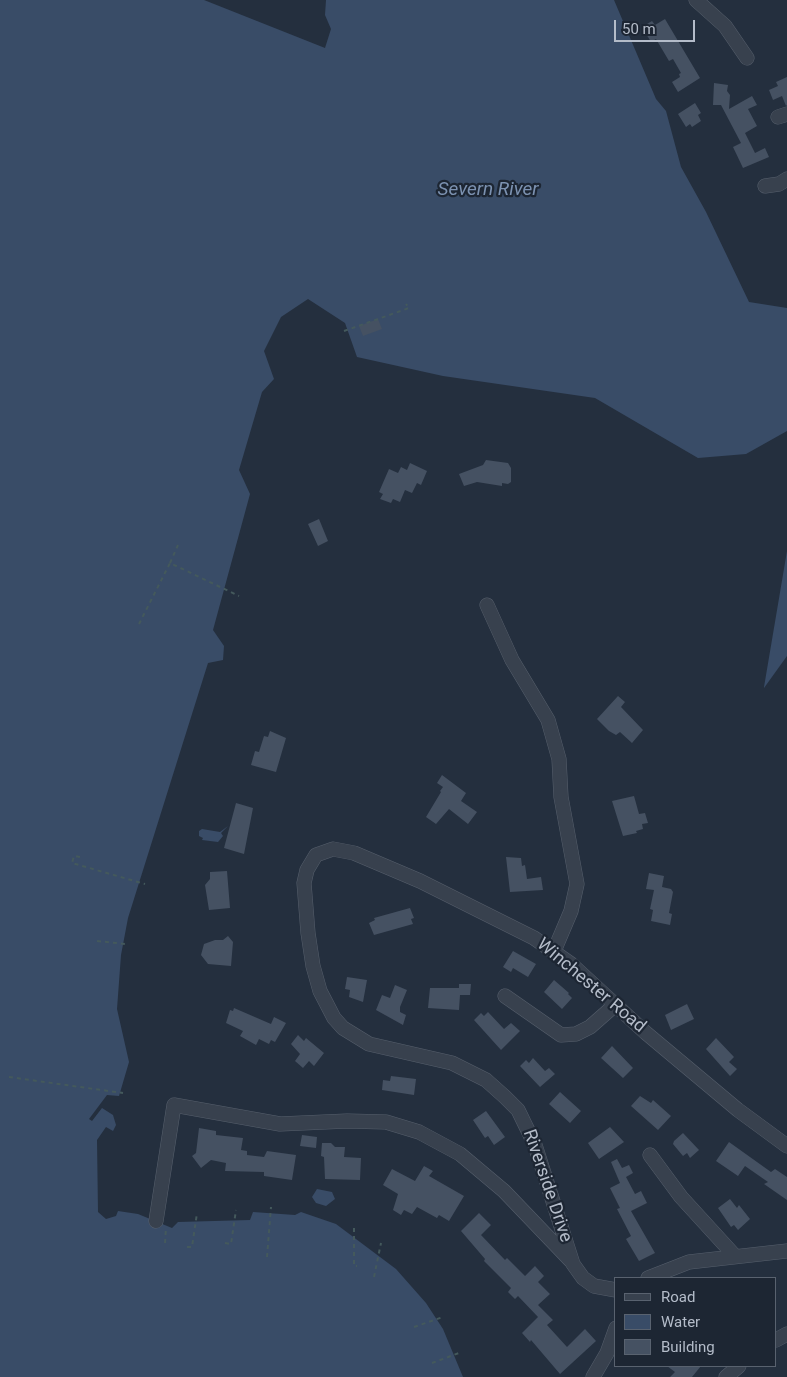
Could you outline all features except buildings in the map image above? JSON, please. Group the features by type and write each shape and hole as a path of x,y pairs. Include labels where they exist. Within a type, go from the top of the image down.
{"street":[{"path":"696,0 725,26 747,58"},
{"path":"765,186 779,184 787,179"},
{"path":"487,604 512,660 548,720 559,759 561,797 577,884 571,911 554,951"},
{"name":"Winchester Road","path":"316,855 324,850 333,849 361,856 420,881 511,925 554,951 738,1110 787,1146"},
{"name":"Riverside Drive","path":"316,855 307,870 304,883 305,907 313,966 327,1007 343,1028 356,1037 383,1048 452,1063 486,1080 512,1103 518,1110 535,1145 573,1264 583,1278 594,1286 614,1290"},
{"path":"505,996 560,1035 576,1034 590,1027 615,1005"},
{"path":"161,1224 174,1105 280,1124 347,1120 386,1122 419,1132 460,1154 521,1208 573,1264"},
{"path":"650,1155 681,1197 734,1255"},
{"path":"651,1277 689,1262 734,1255 787,1251"},
{"path":"593,1377 607,1353 614,1334"},
{"path":"726,1377 738,1367"}],"path":[{"path":"344,331 409,308 406,304"},
{"path":"139,624 178,545"},
{"path":"170,564 239,596"},
{"path":"80,858 74,856 72,863 145,884"},
{"path":"97,941 126,944"},
{"path":"9,1077 123,1093"},
{"path":"268,1257 271,1207"},
{"path":"225,1243 231,1244 236,1210"},
{"path":"187,1246 192,1247 196,1213"},
{"path":"161,1224 166,1242"},
{"path":"354,1228 354,1266 357,1266"},
{"path":"374,1277 382,1243"},
{"path":"414,1327 443,1317"},
{"path":"432,1363 459,1353"}],"water":[{"name":"Severn River","path":"0,0 204,0 325,48 331,29 325,15 326,0 614,0 656,99 666,111 681,167 706,212 749,302 787,308 787,431 746,454 698,458 595,398 443,376 357,357 345,323 308,299 281,317 264,351 274,379 262,392 239,470 250,494 213,630 224,646 223,660 208,663 128,918 121,955 117,1009 129,1062 119,1096 107,1095 89,1119 92,1121 102,1108 113,1115 116,1125 113,1131 106,1127 97,1140 98,1212 106,1219 116,1216 118,1211 138,1214 172,1228 178,1222 250,1220 253,1212 295,1215 301,1212 336,1224 396,1269 426,1303 443,1329 463,1377 0,1377"},
{"path":"787,551 787,656 764,688 764,687"},
{"path":"228,826 221,833 223,836 218,842 202,840 203,838 199,836 199,831 202,829 220,832"},
{"path":"317,1189 332,1192 335,1199 326,1206 316,1203 312,1197"}]}
